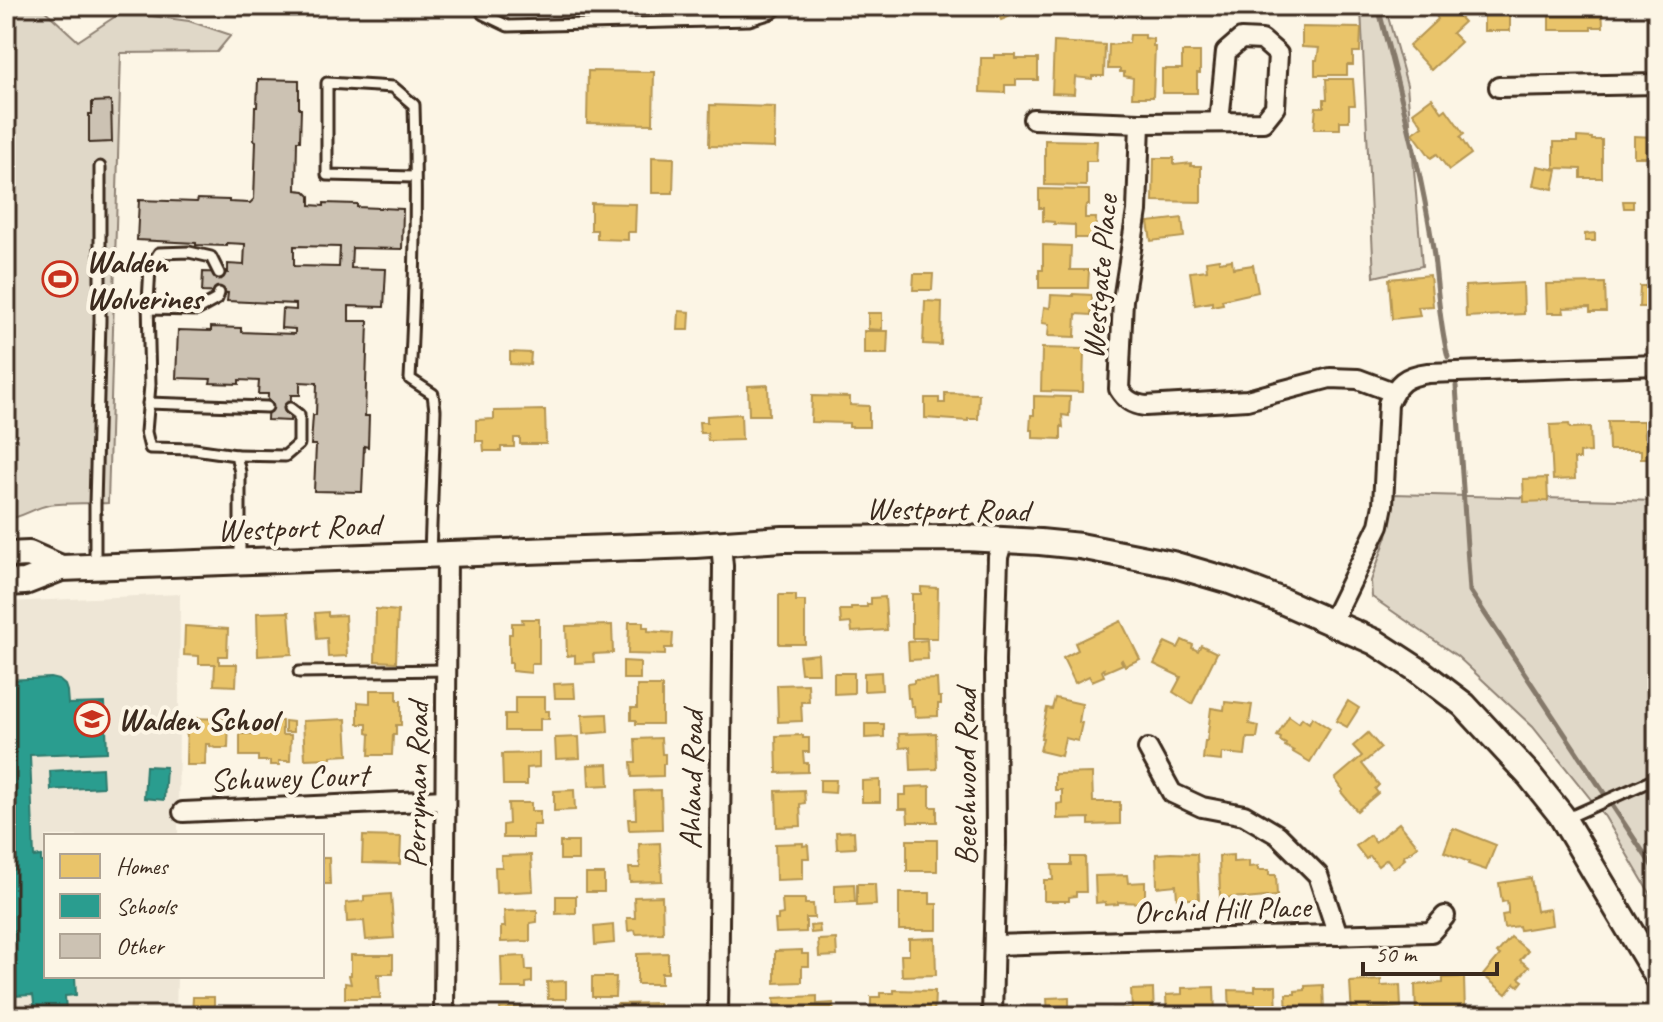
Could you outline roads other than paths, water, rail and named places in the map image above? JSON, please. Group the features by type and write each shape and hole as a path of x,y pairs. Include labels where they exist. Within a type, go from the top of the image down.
{"main road":[{"name":"Westport Road","path":"6,583 25,582 61,568 721,544 783,539 1003,540 1080,546 1172,564 1280,600 1375,642 1464,705 1529,775 1564,819 1657,976"},
{"name":"Westport Road","path":"6,555 29,554 61,568"}],"street":[{"path":"1033,119 1140,123 1263,122 1275,107 1278,54 1262,40 1241,39 1226,52 1219,122"},
{"path":"1499,87 1657,84"},
{"name":"Westgate Place","path":"1140,123 1137,211 1123,300 1119,389 1125,398 1145,406 1247,400 1330,378 1358,379 1393,392"},
{"path":"1331,623 1379,525 1383,505 1388,404 1393,392 1408,378 1428,373 1657,365"},
{"name":"Beechwood Road","path":"992,1016 996,843 995,660 998,557 1003,540"},
{"name":"Ahland Road","path":"718,1016 721,544"},
{"name":"Perryman Road","path":"439,554 447,670 444,1016"},
{"path":"1148,749 1172,793 1202,807 1244,815 1278,835 1318,875 1338,935"},
{"name":"Schuwey Court","path":"183,812 445,800"},
{"name":"Orchid Hill Place","path":"994,945 1431,932 1445,916"}],"lane":[{"path":"480,6 483,14 508,26 749,20 772,13 780,6"},
{"path":"414,177 327,175 327,83 393,87 414,105 416,150 414,303 410,379 433,394 439,554"},
{"path":"95,567 100,167"},
{"path":"219,273 211,257 189,252 159,253 150,267 150,385 146,432 150,448 285,456 299,444 299,415 290,408"},
{"path":"148,309 197,310 217,299 219,293"},
{"path":"148,403 267,407"},
{"path":"236,455 240,472 240,561"},
{"path":"299,672 447,670"},
{"path":"1564,819 1657,778"}],"waterway":[{"path":"1372,6 1379,10 1421,184 1448,357"},
{"path":"1456,386 1470,591 1657,873"}],"place":[{"name":"Walden Wolverines","path":"60,279"},
{"name":"Walden School","path":"92,719"}]}
